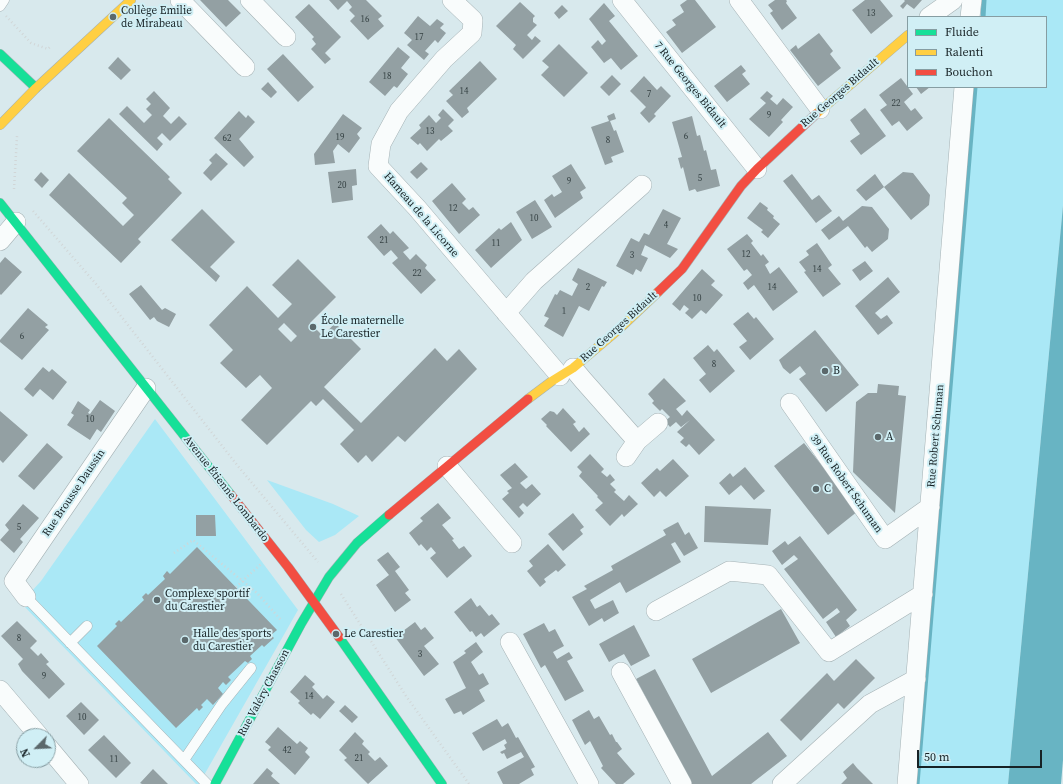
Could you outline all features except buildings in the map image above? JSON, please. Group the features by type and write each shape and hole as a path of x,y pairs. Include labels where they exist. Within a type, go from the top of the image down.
{"street":[{"path":"0,125 36,88 132,0"},
{"path":"180,0 245,67"},
{"path":"250,0 286,37"},
{"name":"Hameau de la Licorne","path":"452,0 473,20 472,33 444,59 399,111 381,144 378,166 417,208 506,313 567,372 583,380 637,441"},
{"name":"7 Rue Georges Bidault","path":"622,0 757,169"},
{"path":"739,0 820,109"},
{"path":"930,16 953,0"},
{"path":"970,16 972,0"},
{"name":"Rue Georges Bidault","path":"314,602 329,576 357,543 516,408 567,372 618,330 682,269 741,186 757,169 820,109 907,36"},
{"path":"0,54 36,88"},
{"name":"Rue Robert Schuman","path":"907,784 964,88"},
{"path":"506,313 534,281 642,185"},
{"name":"Avenue Étienne Lombardo","path":"0,203 314,602 437,781"},
{"path":"0,241 16,222"},
{"name":"Rue Brousse Daussin","path":"26,598 14,581 146,388"},
{"name":"39 Rue Robert Schuman","path":"790,402 885,539 930,507"},
{"path":"626,457 637,441 658,423"},
{"path":"447,466 512,543"},
{"path":"656,611 729,571 768,575 829,652 923,594"},
{"name":"Rue Valéry Chasson","path":"215,784 314,602"},
{"path":"510,642 589,784"},
{"path":"621,672 682,784"},
{"path":"782,784 870,704 916,679"},
{"path":"2,697 31,728"},
{"path":"56,757 79,784"}],"lane":[{"path":"0,6 4,0"},
{"path":"26,598 207,784"},
{"path":"70,643 87,626"},
{"path":"184,760 222,704 251,668"}],"path":[{"path":"5,16 31,43 48,49 62,42 72,56"},
{"path":"13,188 18,194"},
{"path":"29,206 96,284 237,465 320,564"},
{"path":"174,553 193,540 257,593 285,624"},
{"path":"236,587 262,563"},
{"path":"339,591 406,696 469,784"}],"shaded area":[{"path":"983,0 1063,0 1063,206 1008,784 917,784 976,88 1047,88 1047,16 982,16"},
{"path":"1063,206 1063,760 1061,784 1008,784"},
{"name":"Complexe sportif du Carestier","path":"155,419 298,610 199,784 196,784 21,603 41,581"},
{"path":"267,480 333,504 359,516 335,535 319,542 306,530"}],"waterway":[{"path":"983,16 984,0"},
{"path":"917,784 975,88"}],"traffic: fast":[{"path":"0,54 36,88"},
{"path":"0,203 231,495"},
{"path":"215,784 301,624 329,577 357,543 389,515"},
{"path":"339,637 442,784"}],"traffic: slow":[{"path":"0,125 36,88 131,0"},
{"path":"816,114 907,36"},
{"path":"528,399 552,381 573,368 618,330 658,292"}],"traffic: jam":[{"path":"658,292 682,269 741,186 816,114"},
{"path":"389,515 528,399"},
{"path":"231,495 288,567 339,637"}],"place":[{"name":"Collège Emilie de Mirabeau","path":"113,17"},
{"name":"École maternelle Le Carestier","path":"313,327"},
{"name":"B","path":"825,371"},
{"name":"A","path":"878,437"},
{"name":"C","path":"816,489"},
{"name":"Complexe sportif du Carestier","path":"157,600"},
{"name":"Le Carestier","path":"336,634"},
{"name":"Halle des sports du Carestier","path":"185,640"}]}
